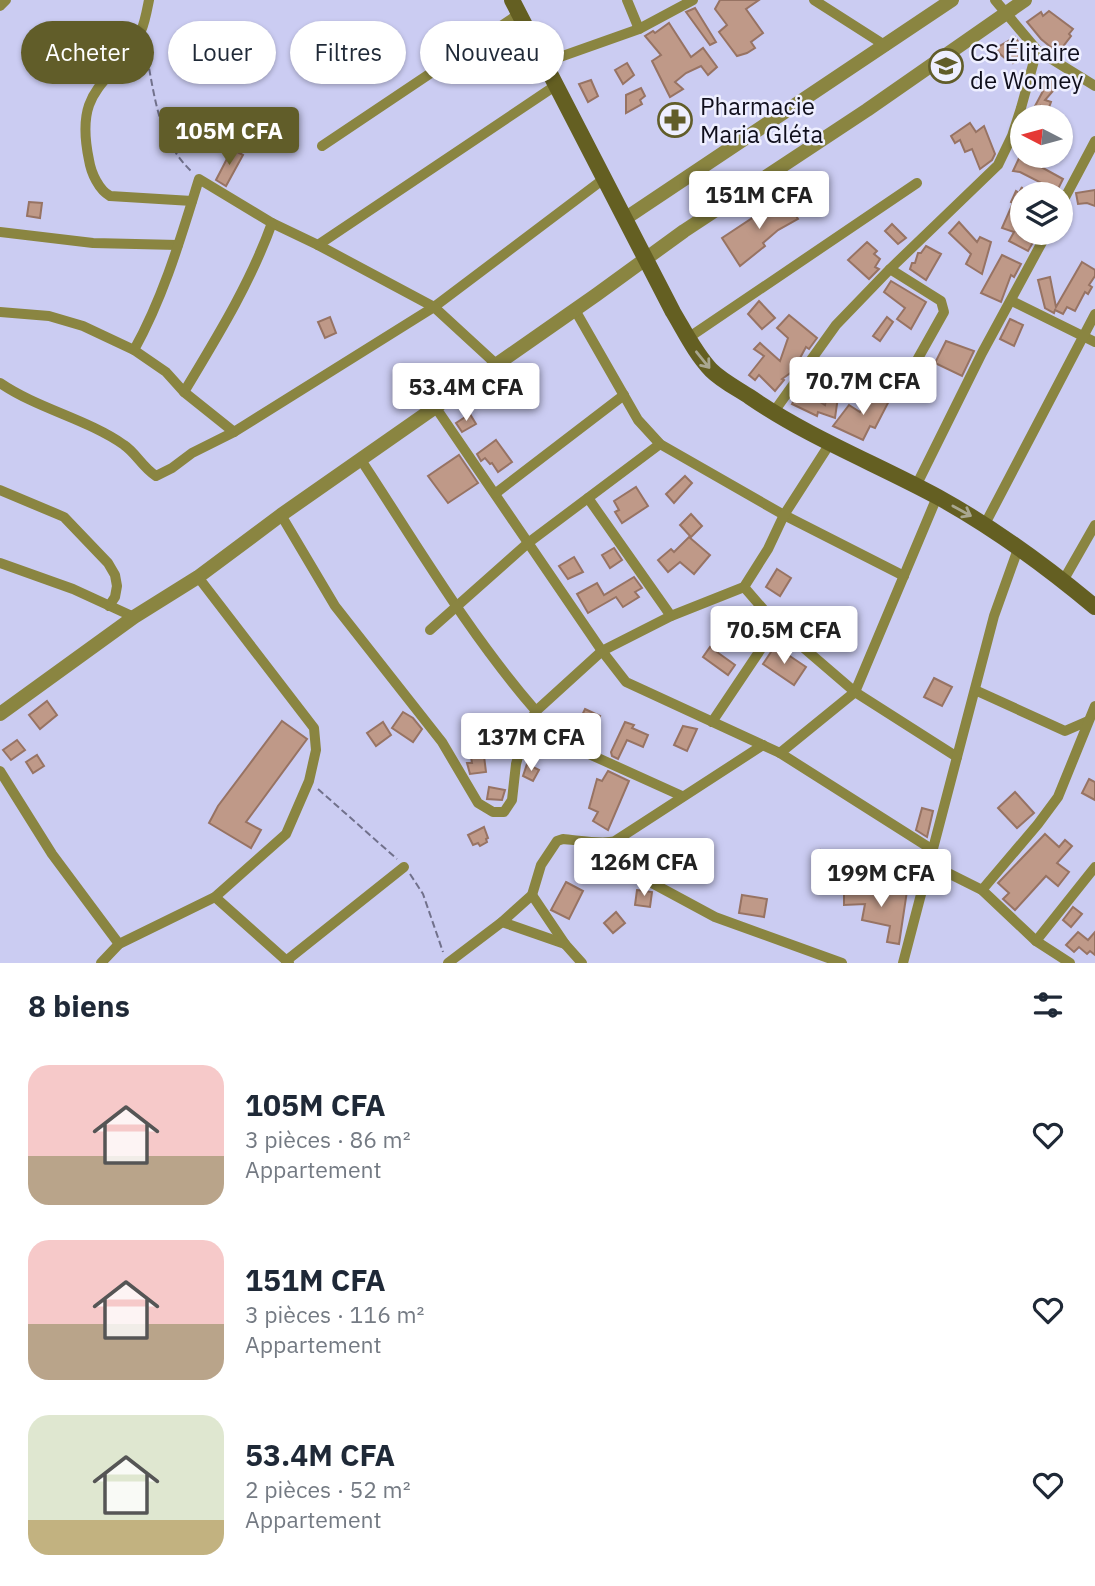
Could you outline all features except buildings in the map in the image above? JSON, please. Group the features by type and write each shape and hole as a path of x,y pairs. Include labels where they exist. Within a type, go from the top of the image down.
{"main road":[{"path":"555,86 688,338 713,372 773,413 829,445 916,486 985,524 1095,607"}],"street":[{"path":"0,6 6,0"},
{"path":"144,21 149,0"},
{"path":"626,0 639,29"},
{"path":"564,56 639,29 693,0"},
{"path":"814,0 886,46"},
{"path":"626,218 952,0"},
{"path":"995,0 1037,50 1095,86"},
{"path":"0,713 134,617 198,577 281,515 575,310 646,257 1026,0"},
{"path":"322,146 515,7"},
{"path":"773,413 836,325 998,165 1021,108 1037,50"},
{"path":"98,84 86,115 84,134 90,165 104,193 110,197 192,201"},
{"path":"318,244 555,86"},
{"path":"1073,182 1095,141"},
{"path":"134,350 149,323 199,178 272,223 318,244 434,307 496,364"},
{"path":"0,383 22,397 126,446 139,462 156,475 234,432 434,307 605,178"},
{"path":"688,338 917,183"},
{"path":"184,392 258,262 272,223"},
{"path":"0,232 93,243 178,245"},
{"path":"916,486 982,353 1041,245"},
{"path":"890,269 941,300 944,312 912,369"},
{"path":"1012,300 1095,342"},
{"path":"575,310 638,420 660,444 784,515 904,576"},
{"path":"0,312 50,316 83,326 134,350 166,372 184,392 234,432"},
{"path":"985,524 1095,314"},
{"path":"496,494 624,395"},
{"path":"436,408 626,682 780,753 933,850"},
{"path":"430,630 528,543 660,444"},
{"path":"281,515 335,606 442,742 478,803 493,812 504,812 512,800 516,764 527,726 536,711 602,651 671,616 744,587 768,549 784,515 829,445"},
{"path":"361,460 457,606 509,680 536,711"},
{"path":"0,490 64,517 108,563 115,575 117,586 115,597 108,606"},
{"path":"780,753 855,692 937,497"},
{"path":"589,498 671,616"},
{"path":"1063,581 1095,526"},
{"path":"903,963 994,616 1018,549"},
{"path":"0,563 47,579 134,617"},
{"path":"102,963 119,944 215,897 286,834 309,781 317,738 314,728 198,577"},
{"path":"744,587 777,625 855,692 957,757"},
{"path":"712,722 777,625"},
{"path":"975,690 1065,731 1088,721"},
{"path":"982,890 1058,797 1095,706"},
{"path":"527,726 682,796"},
{"path":"448,963 502,922 532,895 541,865 557,841 615,841 763,746"},
{"path":"0,771 52,854 119,944"},
{"path":"930,864 982,890 1036,941 1068,962"},
{"path":"215,897 287,962 404,867"},
{"path":"1036,941 1095,867"},
{"path":"626,869 715,917 816,958 842,963"},
{"path":"532,895 565,944 582,963"},
{"path":"502,922 565,944"}],"path":[{"path":"153,84 159,116 173,152 199,178"}],"place":[{"name":"CS Élitaire de Womey","path":"946,66"},
{"name":"Pharmacie Maria Gléta","path":"675,120"}]}
